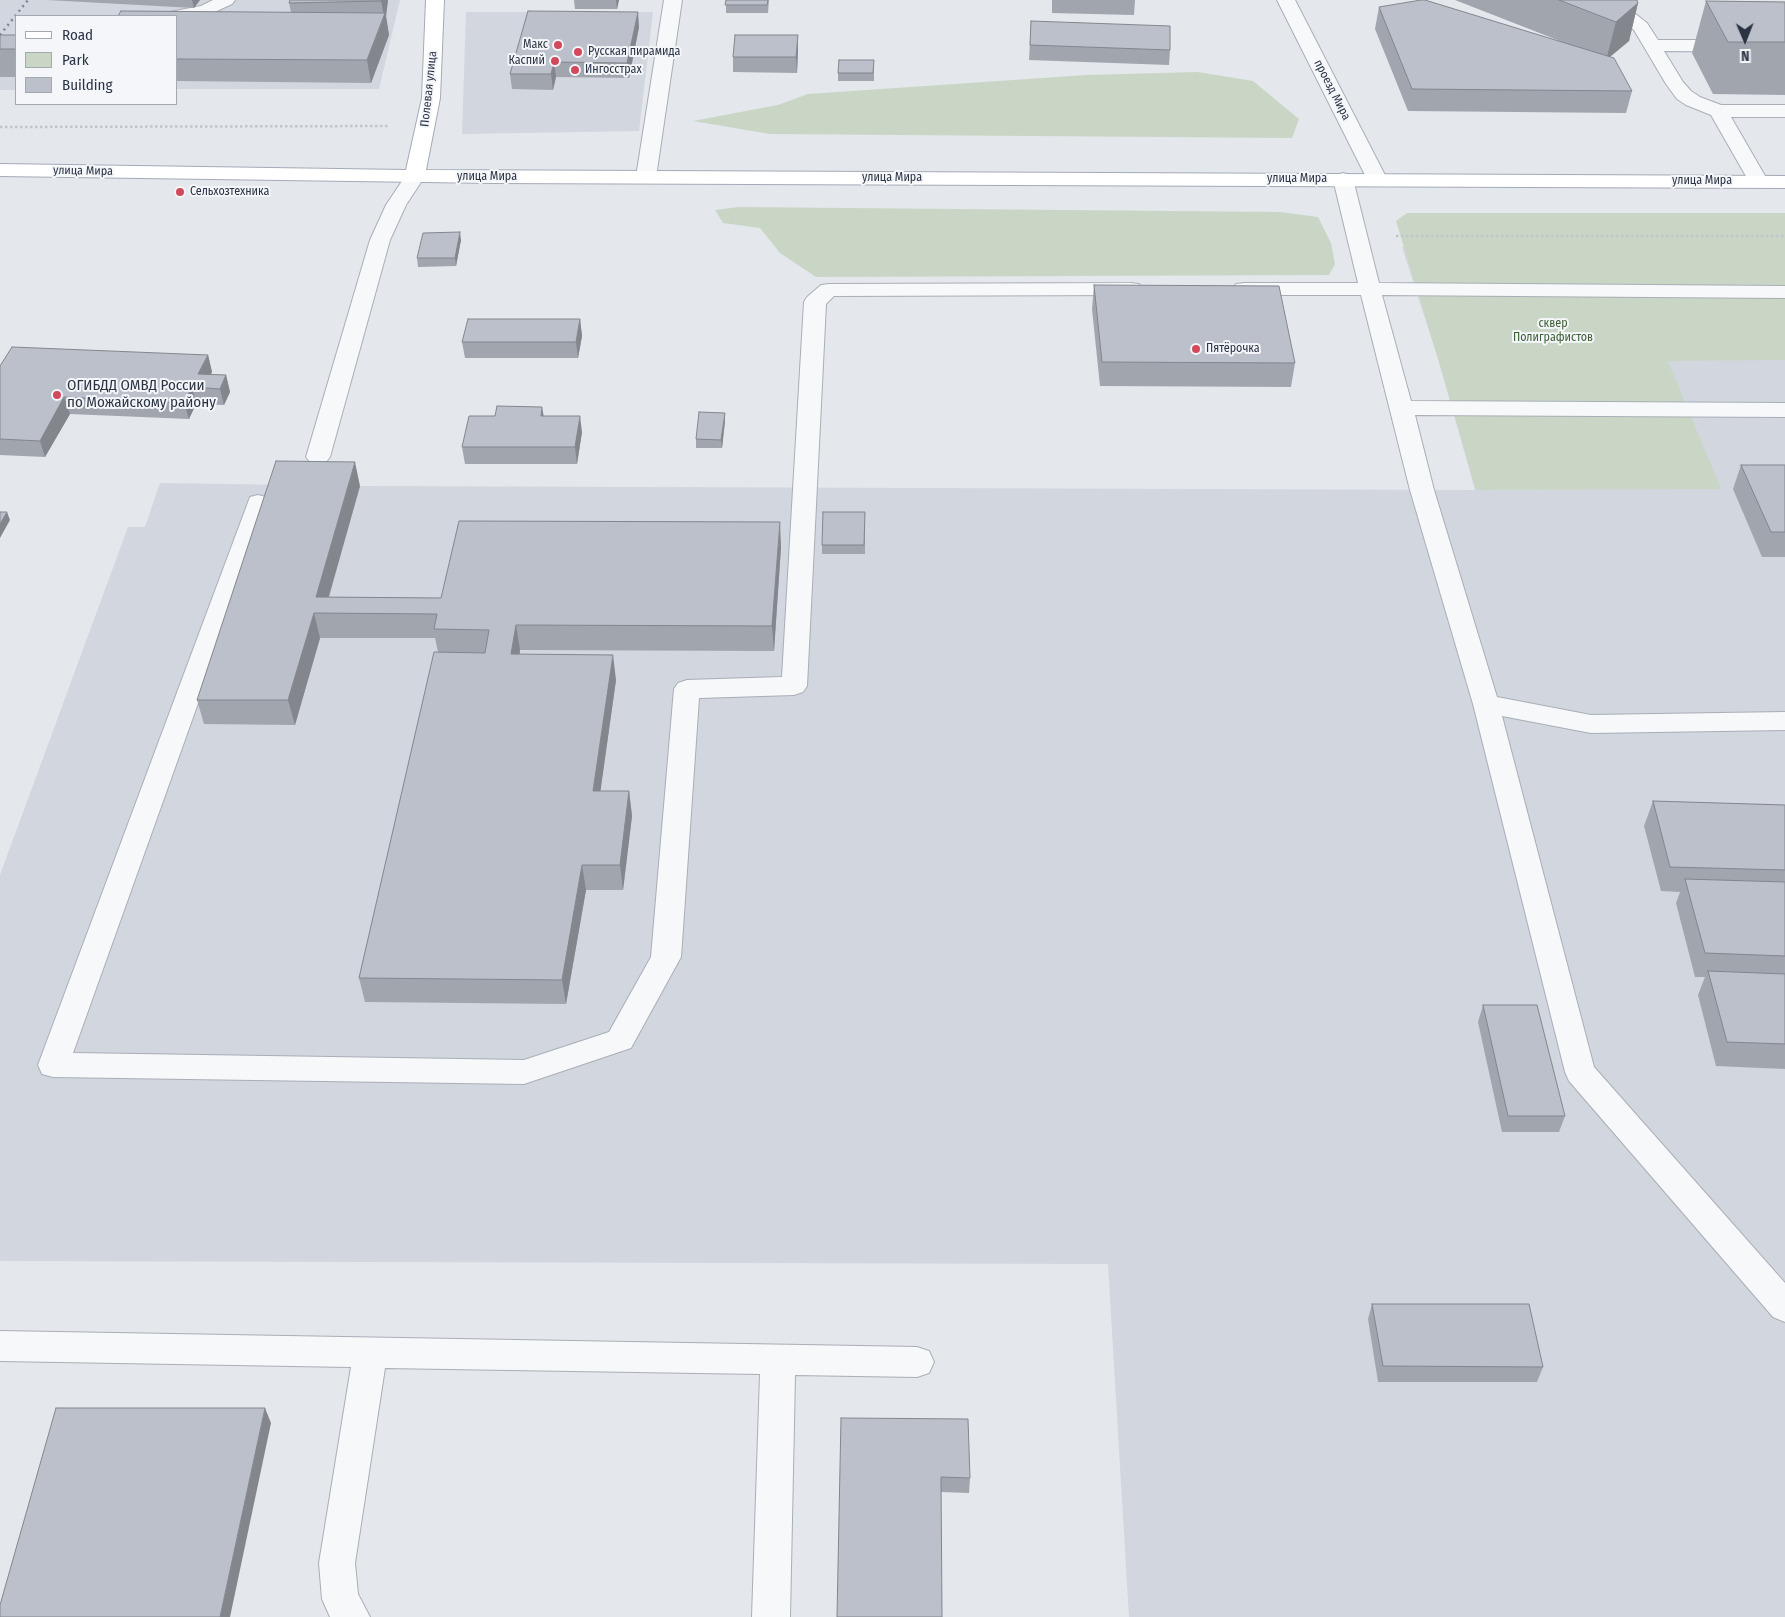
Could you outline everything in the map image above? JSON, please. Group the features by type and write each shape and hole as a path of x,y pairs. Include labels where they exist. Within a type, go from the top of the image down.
{"main road":[{"name":"Полевая улица","path":"415,176 431,98 435,0"},
{"name":"улица Мира","path":"0,170 415,176 1785,182"}],"street":[{"path":"178,16 206,11 226,0"},
{"path":"646,177 673,0"},
{"name":"проезд Мира","path":"1286,0 1377,179"},
{"path":"1607,0 1642,27 1675,84 1684,95 1693,101 1718,111 1785,111"},
{"path":"1651,45 1785,46"},
{"path":"1718,111 1758,181"},
{"path":"318,457 380,240 396,205 415,176"},
{"path":"1342,179 1422,490 1486,704 1580,1072 1785,1307"},
{"path":"258,502 53,1066 524,1072 620,1040 666,957 687,689 794,686 816,302 829,290 1153,289"},
{"path":"1222,289 1785,292"},
{"path":"1402,408 1785,410"},
{"path":"1486,704 1591,724 1785,720"},
{"path":"0,1346 917,1362"},
{"path":"351,1617 340,1599 337,1563 370,1353"},
{"path":"771,1617 778,1360"}],"path":[{"path":"0,127 426,126"},
{"path":"1357,236 1785,236"}],"shaded area":[{"path":"0,0 400,0 379,89 178,89 178,15 15,15 15,90 0,90"},
{"path":"466,12 653,12 639,131 462,134"},
{"path":"1402,247 1785,247 1785,1617 1129,1617 1108,1264 0,1261 0,875 128,527 145,527 160,483 360,486 1475,490 1439,362"}],"green space":[{"path":"1198,72 1253,81 1299,119 1292,138 770,134 693,121 778,105 808,94 1086,75"},
{"path":"739,207 1280,212 1318,217 1331,243 1335,264 1329,275 816,277 780,253 760,228 723,223 715,210"},
{"name":"сквер Полиграфистов","path":"1407,213 1785,213 1785,360 1668,361 1721,489 1476,490 1396,221"}],"building":[{"path":"290,0 381,0 381,1 289,3"},
{"path":"726,0 768,0 767,5 725,5"},
{"path":"1421,0 1614,58 1632,91 1412,89 1379,7"},
{"path":"1559,0 1637,0 1638,3 1616,22"},
{"path":"1706,1 1785,2 1785,42 1728,42"},
{"path":"121,11 385,13 367,60 178,59 178,15 119,15"},
{"name":"Русская пирамида","path":"528,11 638,12 627,63 554,62 551,74 510,74"},
{"path":"1031,21 1170,26 1170,50 1030,45"},
{"path":"0,35 15,35 15,49 0,49"},
{"path":"735,35 798,35 796,57 733,57"},
{"path":"839,60 874,60 873,73 838,73"},
{"path":"460,232 455,258 417,258 423,233"},
{"path":"1094,285 1279,286 1295,363 1102,362"},
{"path":"468,319 580,319 576,342 462,342"},
{"path":"12,347 208,355 198,374 226,375 220,389 192,387 184,403 64,397 40,441 0,439 0,366"},
{"path":"497,406 542,407 541,416 580,416 575,447 462,447 469,416 495,416"},
{"path":"699,412 725,413 721,440 696,439"},
{"path":"276,461 355,462 316,597 441,598 459,521 780,522 772,626 516,625 511,654 613,655 593,791 629,791 620,865 582,865 562,980 359,978 434,652 485,653 489,630 434,629 437,614 314,613 288,700 197,700"},
{"path":"1741,465 1785,465 1785,532 1771,532"},
{"path":"0,512 7,512 0,524"},
{"path":"823,512 865,512 864,545 822,545"},
{"path":"1653,801 1785,805 1785,870 1670,867"},
{"path":"1685,879 1785,882 1785,956 1705,953"},
{"path":"1708,971 1785,974 1785,1044 1727,1042"},
{"path":"1483,1005 1537,1005 1565,1116 1508,1116"},
{"path":"1372,1304 1529,1304 1543,1367 1383,1366"},
{"path":"56,1408 265,1408 220,1617 0,1617 0,1605"},
{"path":"841,1418 968,1419 970,1478 941,1477 942,1617 837,1617"}],"railway":[{"path":"16,15 28,0"},
{"path":"0,35 15,16"}],"place":[{"name":"Макс","path":"558,45"},
{"name":"Русская пирамида","path":"578,52"},
{"name":"Каспий","path":"555,61"},
{"name":"Ингосстрах","path":"575,70"},
{"name":"Сельхозтехника","path":"180,192"},
{"name":"Пятёрочка","path":"1196,349"},
{"name":"ОГИБДД ОМВД России по Можайскому району","path":"57,395"}]}
